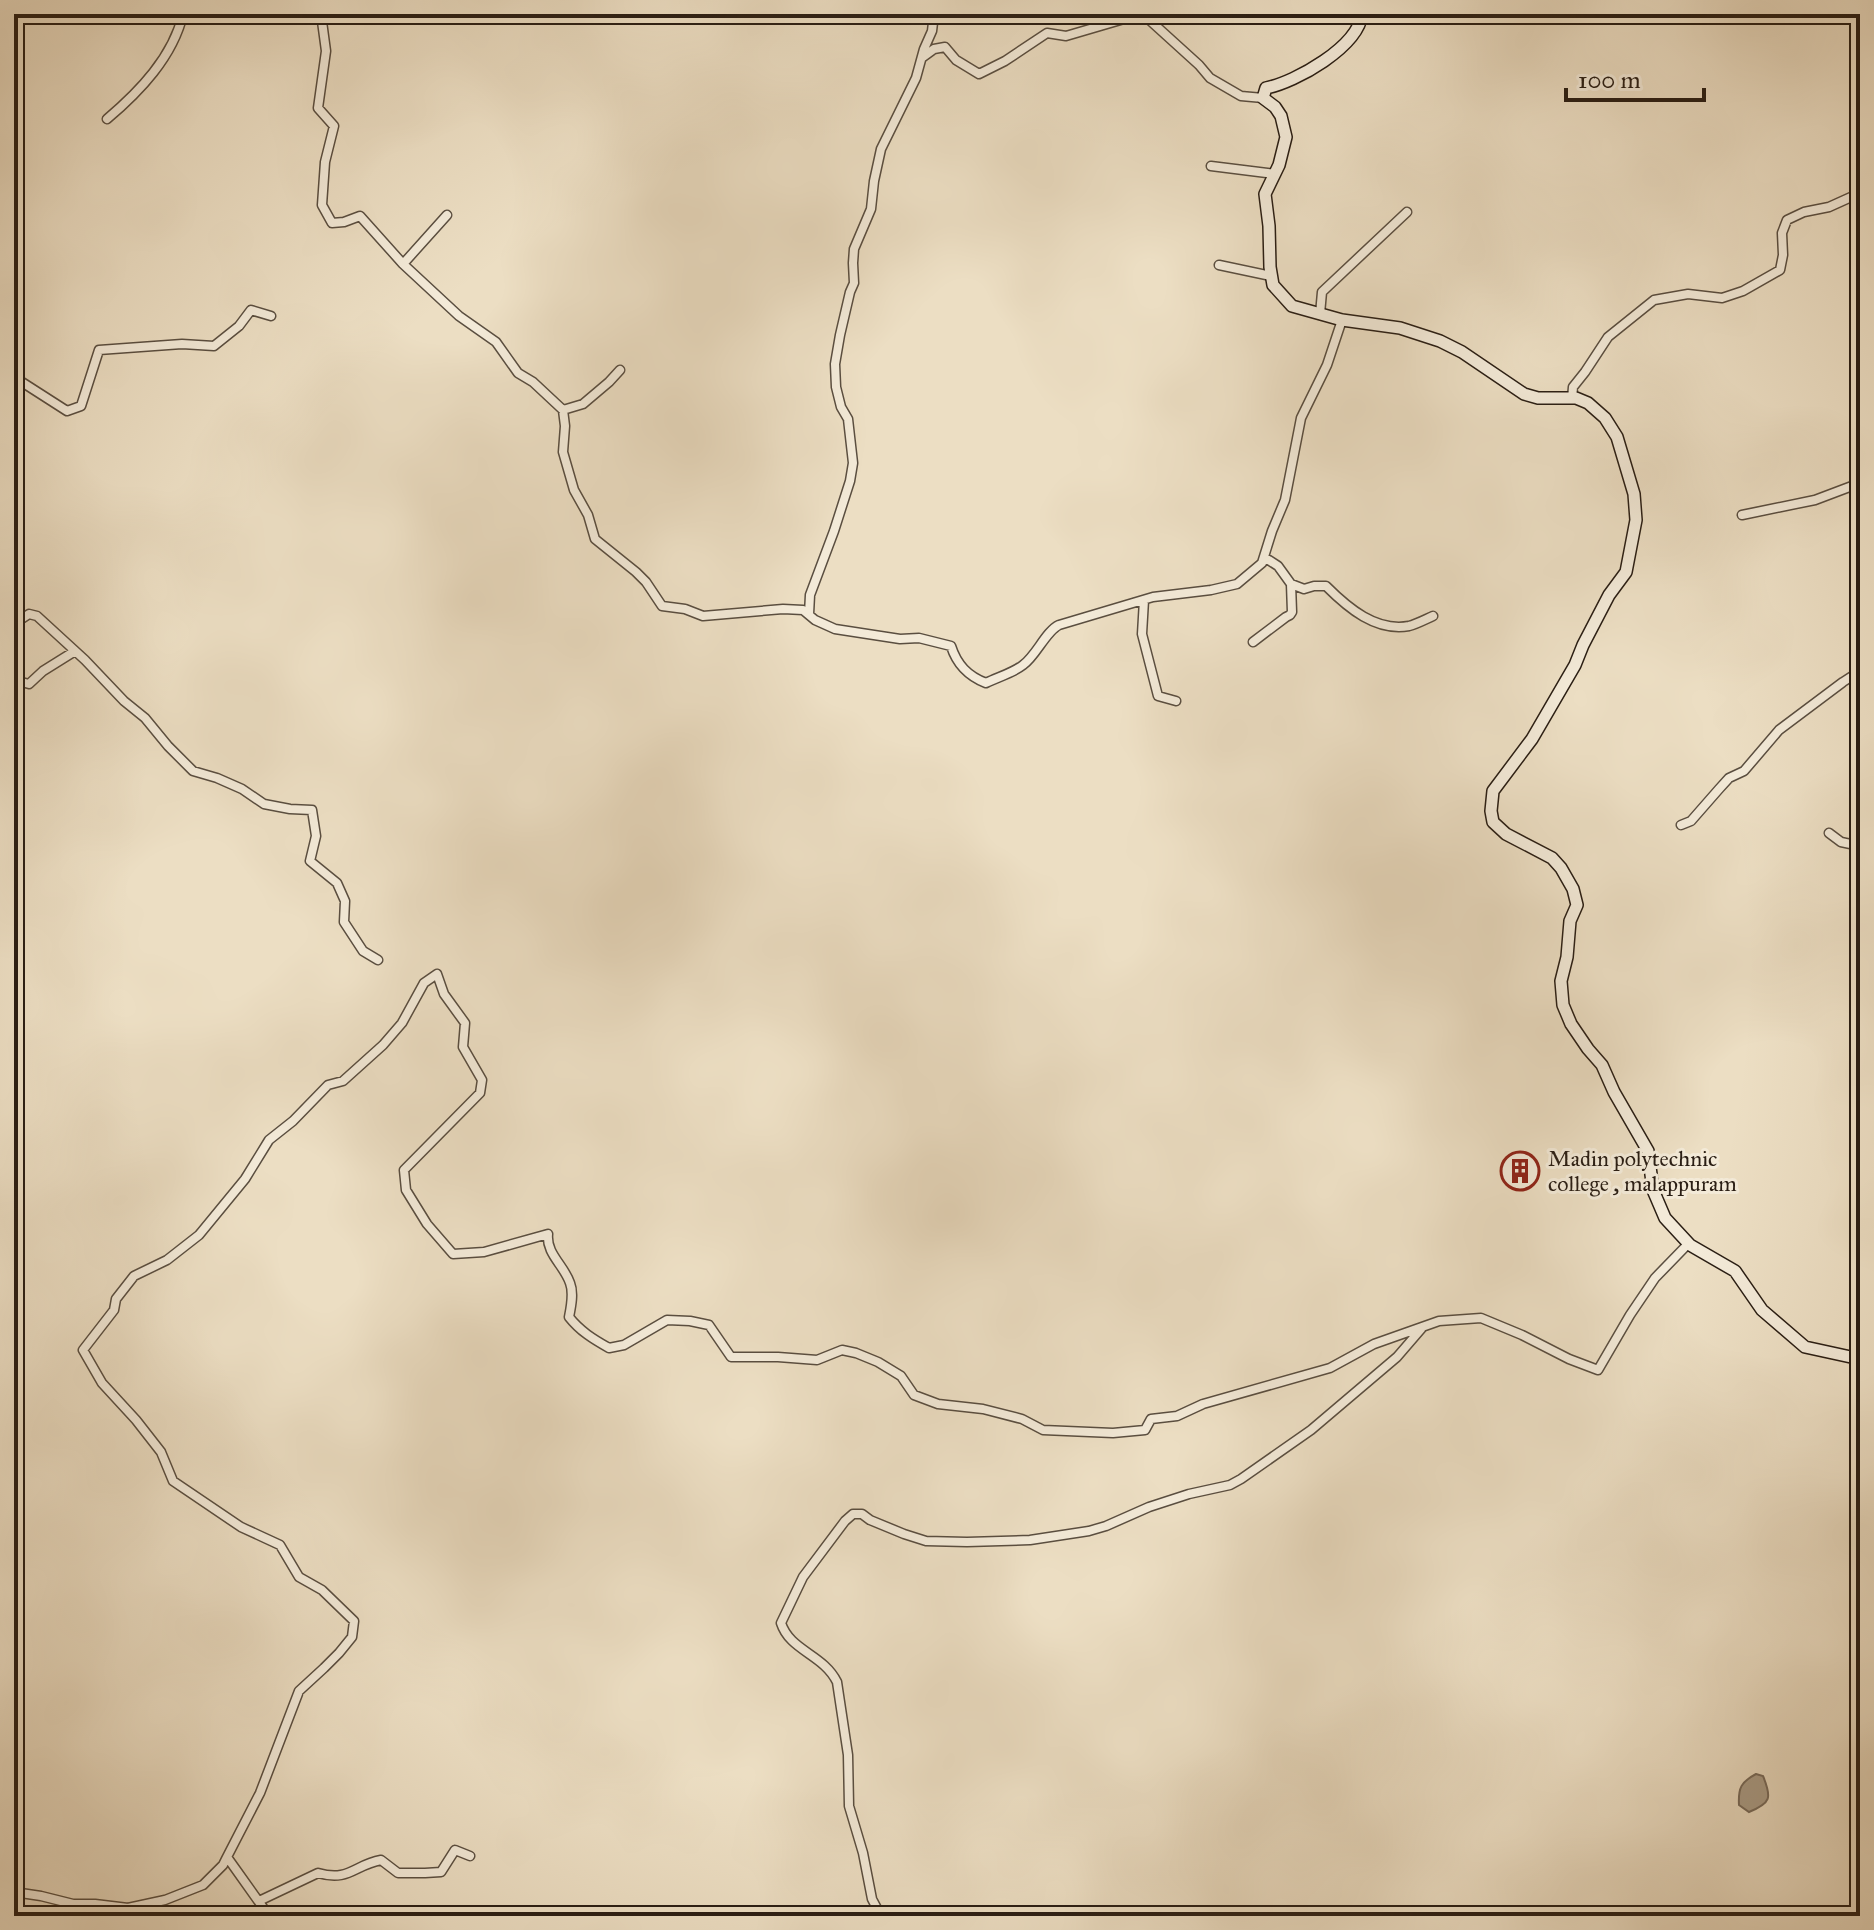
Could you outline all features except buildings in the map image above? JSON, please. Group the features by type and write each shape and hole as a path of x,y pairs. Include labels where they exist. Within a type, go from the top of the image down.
{"street":[{"path":"107,119 151,75 177,32 183,14"},
{"path":"321,14 326,51 318,108 334,126 325,162 322,205 332,223 360,216 403,264 459,316 496,342 518,373 533,382 563,410 563,452 574,490 588,515 595,539 636,572 662,606 685,609 703,616 803,610 815,620 835,629 900,639 919,638 951,646 955,660 966,672 986,683 1023,666 1052,628 1144,600 1237,584 1262,563 1285,500 1301,418 1327,365 1342,320"},
{"path":"809,614 810,595 834,531 853,463 848,419 836,387 835,364 854,283 854,249 871,209 881,149 916,78 932,31 934,14"},
{"path":"1263,98 1266,88 1279,86 1337,51 1353,35 1362,14"},
{"path":"923,57 934,49 945,47 956,60 979,74 1012,57 1047,33 1066,36 1145,16 1210,78 1241,96 1263,98 1281,116 1286,137 1275,174 1265,194 1273,285 1292,306 1342,320 1418,333 1462,352 1524,394 1588,403 1605,418 1617,437 1634,494 1636,520 1626,572 1609,595 1575,665 1532,739 1493,791 1493,822 1506,834 1552,858 1573,889 1577,905 1570,921 1561,981 1563,1005 1571,1024 1602,1065 1648,1151 1653,1190 1665,1218 1690,1245 1735,1271 1762,1310 1805,1347 1860,1359"},
{"path":"1211,166 1275,174"},
{"path":"1572,399 1573,387 1608,337 1654,300 1688,294 1722,298 1743,291 1780,270 1782,233 1787,220 1860,193"},
{"path":"1320,314 1322,292 1407,212"},
{"path":"403,264 447,215"},
{"path":"1219,265 1271,276"},
{"path":"14,377 67,411 81,406 99,350 182,344 214,346 239,326 251,310 271,316"},
{"path":"563,410 583,404 620,370"},
{"path":"1742,515 1815,500 1860,483"},
{"path":"1264,557 1278,566 1291,584 1304,589 1326,586 1353,611 1391,627 1412,626 1433,616"},
{"path":"1253,642 1292,612 1291,584"},
{"path":"1144,600 1142,634 1158,696 1176,701"},
{"path":"14,624 29,614 37,616 145,718 193,771 242,789 264,804 312,810 316,836 310,861 337,883 345,901 344,922 363,951 378,960"},
{"path":"14,680 29,684 43,671 75,651"},
{"path":"1681,825 1691,821 1729,778 1744,771 1779,730 1860,671"},
{"path":"1829,833 1841,842 1860,846"},
{"path":"14,1892 73,1904 128,1908 165,1900 203,1885 223,1865 260,1793 299,1691 352,1637 354,1621 322,1590 299,1577 280,1545 241,1527 173,1481 161,1452 102,1383 83,1350 114,1310 116,1299 134,1276 167,1260 199,1235 245,1179 269,1140 293,1121 328,1085 343,1081 373,1055 402,1023 424,983 437,974 444,994 465,1023 463,1047 482,1080 480,1093 404,1170 406,1190 427,1224 453,1254 484,1252 548,1234 547,1245 571,1284 569,1317 591,1338 609,1348 624,1345 667,1320 690,1321 709,1325 731,1357 817,1360 842,1350 878,1362 901,1376 914,1395 938,1404 983,1409 1022,1419 1043,1430 1113,1433 1145,1430 1151,1419 1177,1416 1203,1404 1330,1368 1374,1344 1439,1321 1481,1318 1598,1370 1655,1278 1689,1243"},
{"path":"881,1916 872,1899 849,1806 848,1755 837,1682 832,1672 816,1657 797,1646 781,1623 803,1577 845,1521 853,1514 862,1514 870,1520 926,1541 1030,1540 1089,1531 1173,1499 1230,1485 1311,1430 1397,1357 1423,1327"},
{"path":"259,1901 318,1873 334,1878 381,1860 398,1873 441,1872 455,1850 470,1856"},
{"path":"227,1857 269,1916"}],"shaded area":[{"path":"1756,1774 1763,1776 1768,1799 1749,1812 1739,1805 1739,1794 1744,1783"}],"place":[{"name":"Madin polytechnic college , malappuram","path":"1520,1171"}]}
